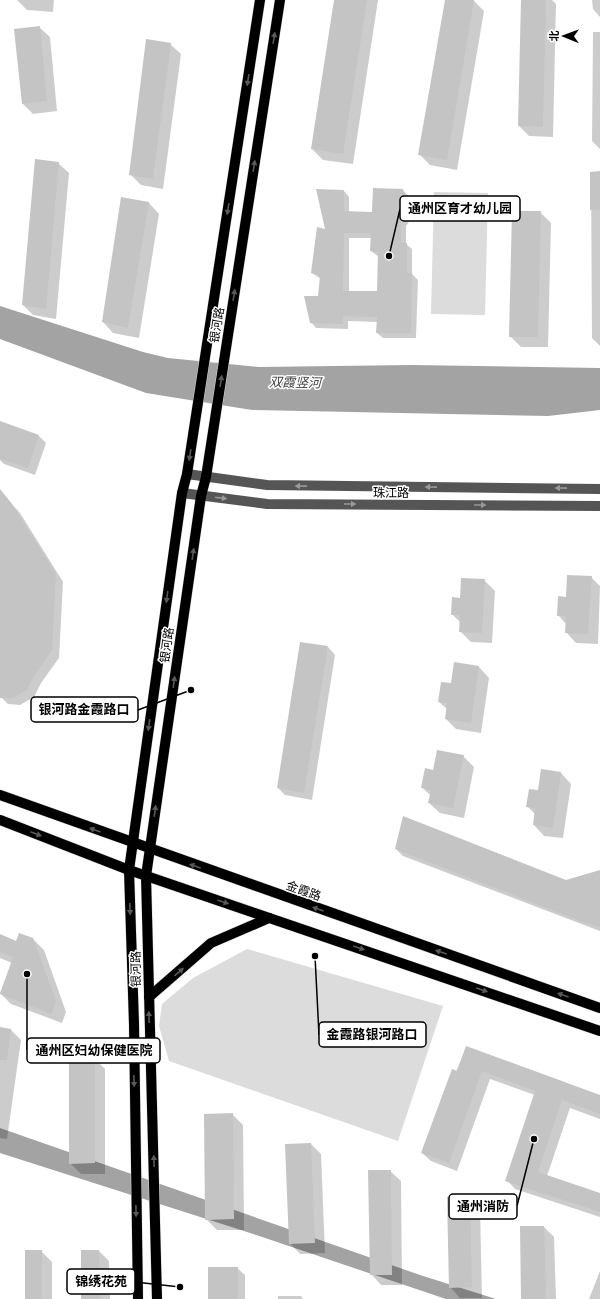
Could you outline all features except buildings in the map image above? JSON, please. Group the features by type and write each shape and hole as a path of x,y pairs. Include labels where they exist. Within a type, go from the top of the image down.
{"main road":[{"name":"银河路","path":"138,1299 134,1024 129,870 182,493 187,474 260,0"},
{"name":"银河路","path":"157,1299 146,876 201,496 206,477 280,0"},
{"name":"金霞路","path":"0,795 149,850 600,1008"},
{"path":"0,820 146,876 600,1031"},
{"path":"149,997 212,943 269,918"}],"street":[{"name":"珠江路","path":"187,474 267,485 600,489"},
{"name":"珠江路","path":"182,493 267,504 600,506"}],"shaded area":[{"path":"434,192 488,193 485,315 431,314"},
{"path":"247,949 443,1006 398,1141 169,1061 159,1026 162,1004 193,978"}],"water":[{"name":"双霞竖河","path":"0,306 143,352 168,358 259,367 412,365 600,368 600,410 548,416 252,410 146,393 0,339"},
{"path":"0,1128 420,1275 496,1299 446,1299 244,1231 0,1153"}],"place":[{"name":"通州区育才幼儿园","path":"389,256"},
{"name":"银河路金霞路口","path":"191,690"},
{"name":"金霞路银河路口","path":"315,956"},
{"name":"通州区妇幼保健医院","path":"27,974"},
{"name":"通州消防","path":"534,1139"},
{"name":"锦绣花苑","path":"180,1287"}]}
